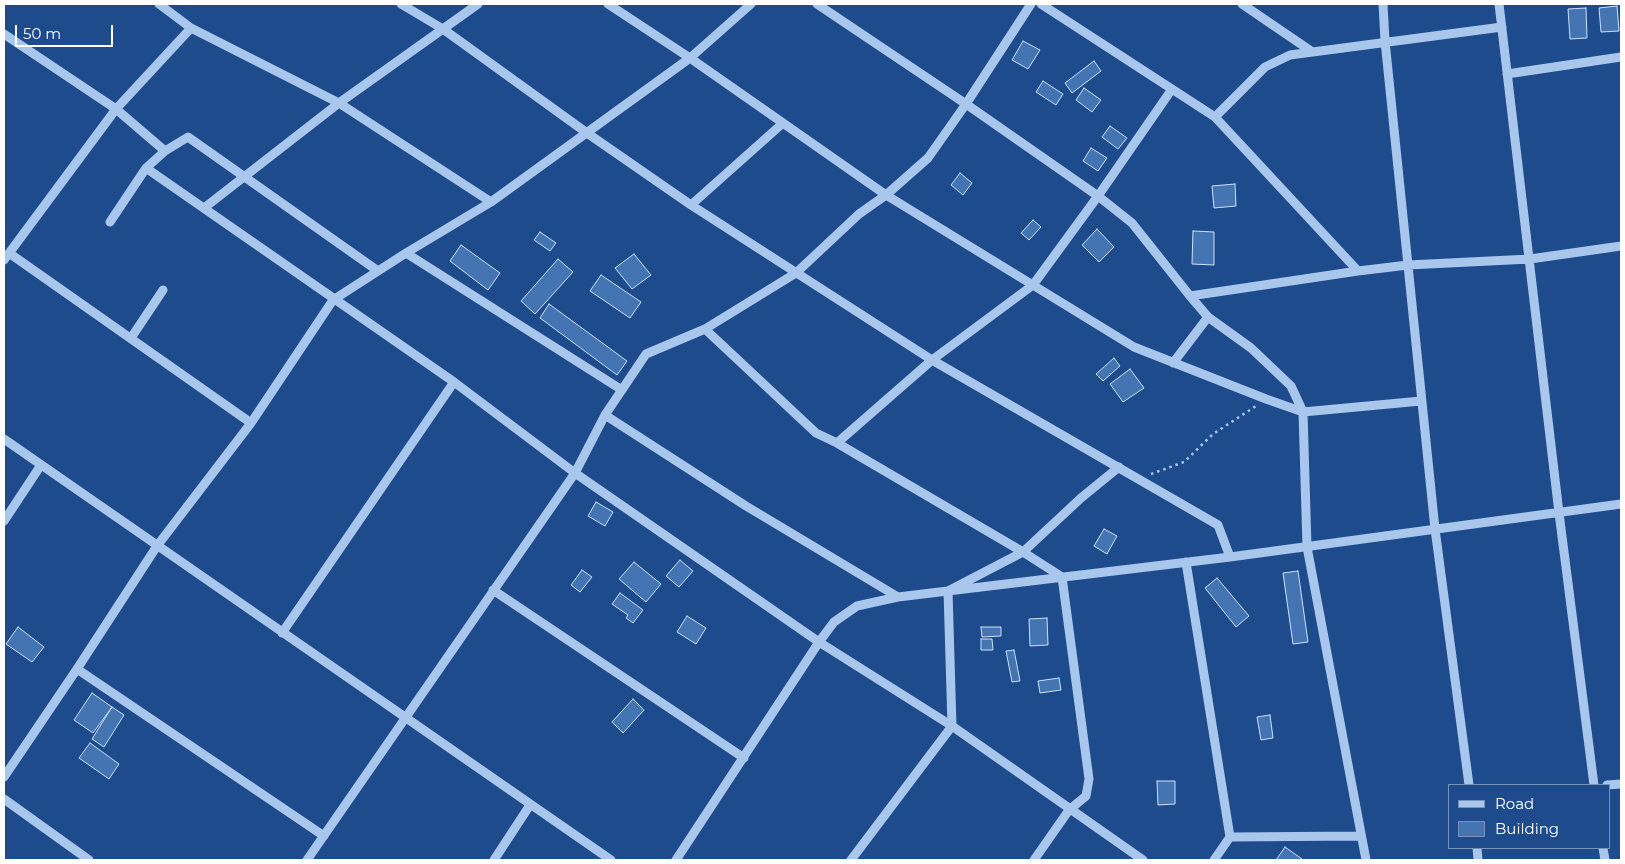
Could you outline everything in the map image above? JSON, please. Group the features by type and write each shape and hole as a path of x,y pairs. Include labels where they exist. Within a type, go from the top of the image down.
{"street":[{"path":"159,4 191,28 339,103 491,202"},
{"path":"401,4 443,29 691,205 932,360 1218,525 1230,557"},
{"path":"204,208 339,103 478,4"},
{"path":"608,4 690,58 886,195 1134,347 1303,412 1421,401"},
{"path":"4,777 157,546 251,423 333,300 491,202 690,58 751,4"},
{"path":"817,4 966,104 1098,196 1132,223 1208,317 1251,348 1291,386 1303,412 1307,547 1366,860"},
{"path":"307,860 575,472 605,415 646,354 705,329 796,273 859,214 886,195 928,158 966,104 1031,4"},
{"path":"1041,4 1215,117 1358,271"},
{"path":"1242,4 1311,51"},
{"path":"1383,4 1385,41 1435,530 1469,784"},
{"path":"1499,4 1559,513 1594,784"},
{"path":"1215,117 1265,67 1290,54 1502,27"},
{"path":"191,28 116,109 6,256 131,338 251,423"},
{"path":"4,34 116,109 165,151"},
{"path":"1507,74 1621,57"},
{"path":"837,442 932,360 1033,285 1098,196 1172,89"},
{"path":"691,205 783,123"},
{"path":"110,222 146,168 165,151 188,136 378,271"},
{"path":"146,168 333,300 454,382 575,472 820,642 952,726 1069,810 1143,860"},
{"path":"1190,296 1408,265 1530,258 1621,246"},
{"path":"406,253 622,390"},
{"path":"131,338 163,290"},
{"path":"1173,363 1208,317"},
{"path":"705,329 816,433 837,442 1024,552 1062,577 1089,780 1086,796 1069,810 1034,860"},
{"path":"282,633 454,382"},
{"path":"605,415 746,506 898,597"},
{"path":"4,439 611,860"},
{"path":"4,520 41,465"},
{"path":"948,591 1024,552 1081,498 1119,467"},
{"path":"676,860 834,622 857,606 898,597 1230,557 1621,504"},
{"path":"1186,562 1230,836 1214,860"},
{"path":"493,590 744,758"},
{"path":"851,860 952,726 948,591"},
{"path":"77,669 324,836"},
{"path":"4,799 89,860"},
{"path":"494,860 530,804"},
{"path":"1230,836 1361,836"}],"path":[{"path":"1139,478 1184,462 1213,434 1266,399"}],"building":[{"path":"1617,6 1619,31 1601,32 1599,8"},
{"path":"1586,8 1587,38 1570,39 1568,9"},
{"path":"1023,41 1040,50 1028,69 1012,60"},
{"path":"1094,61 1101,71 1072,93 1065,83"},
{"path":"1043,81 1063,94 1056,105 1036,92"},
{"path":"1084,88 1101,100 1092,112 1076,100"},
{"path":"1110,126 1127,138 1118,149 1102,137"},
{"path":"1091,148 1107,158 1098,171 1083,161"},
{"path":"960,173 972,183 963,195 951,185"},
{"path":"1235,184 1236,206 1214,208 1212,186"},
{"path":"1033,220 1041,227 1029,240 1021,233"},
{"path":"1097,229 1114,247 1099,262 1082,245"},
{"path":"1193,231 1214,232 1214,265 1192,264"},
{"path":"540,232 556,243 550,251 534,240"},
{"path":"461,245 500,273 488,290 450,261"},
{"path":"634,254 651,275 632,289 615,268"},
{"path":"558,259 573,272 535,314 521,301"},
{"path":"601,275 641,302 630,318 590,291"},
{"path":"549,304 627,361 617,375 540,318"},
{"path":"1114,358 1120,366 1103,381 1096,374"},
{"path":"1130,369 1144,388 1123,402 1110,384"},
{"path":"596,502 613,512 605,526 588,516"},
{"path":"1104,529 1117,536 1107,554 1094,546"},
{"path":"680,560 693,571 679,587 666,576"},
{"path":"634,562 661,584 646,602 619,579"},
{"path":"582,570 592,577 580,592 571,585"},
{"path":"1298,571 1308,642 1293,644 1283,573"},
{"path":"1217,578 1249,616 1236,627 1205,588"},
{"path":"620,593 643,610 633,623 626,618 628,615 612,604"},
{"path":"687,616 706,628 696,644 677,632"},
{"path":"1047,618 1048,645 1030,646 1029,619"},
{"path":"18,627 44,647 32,662 6,644"},
{"path":"981,627 1001,627 1001,636 982,637"},
{"path":"981,639 992,639 993,650 981,650"},
{"path":"1014,650 1020,681 1012,682 1006,651"},
{"path":"1059,678 1061,690 1040,693 1038,681"},
{"path":"92,693 112,707 93,733 74,720"},
{"path":"633,699 644,710 623,733 612,722"},
{"path":"112,707 124,715 104,747 92,739"},
{"path":"1270,715 1273,738 1261,740 1257,717"},
{"path":"90,743 119,764 109,779 79,758"},
{"path":"1157,781 1175,781 1175,804 1158,805"},
{"path":"1285,847 1302,859 1276,860"}]}
